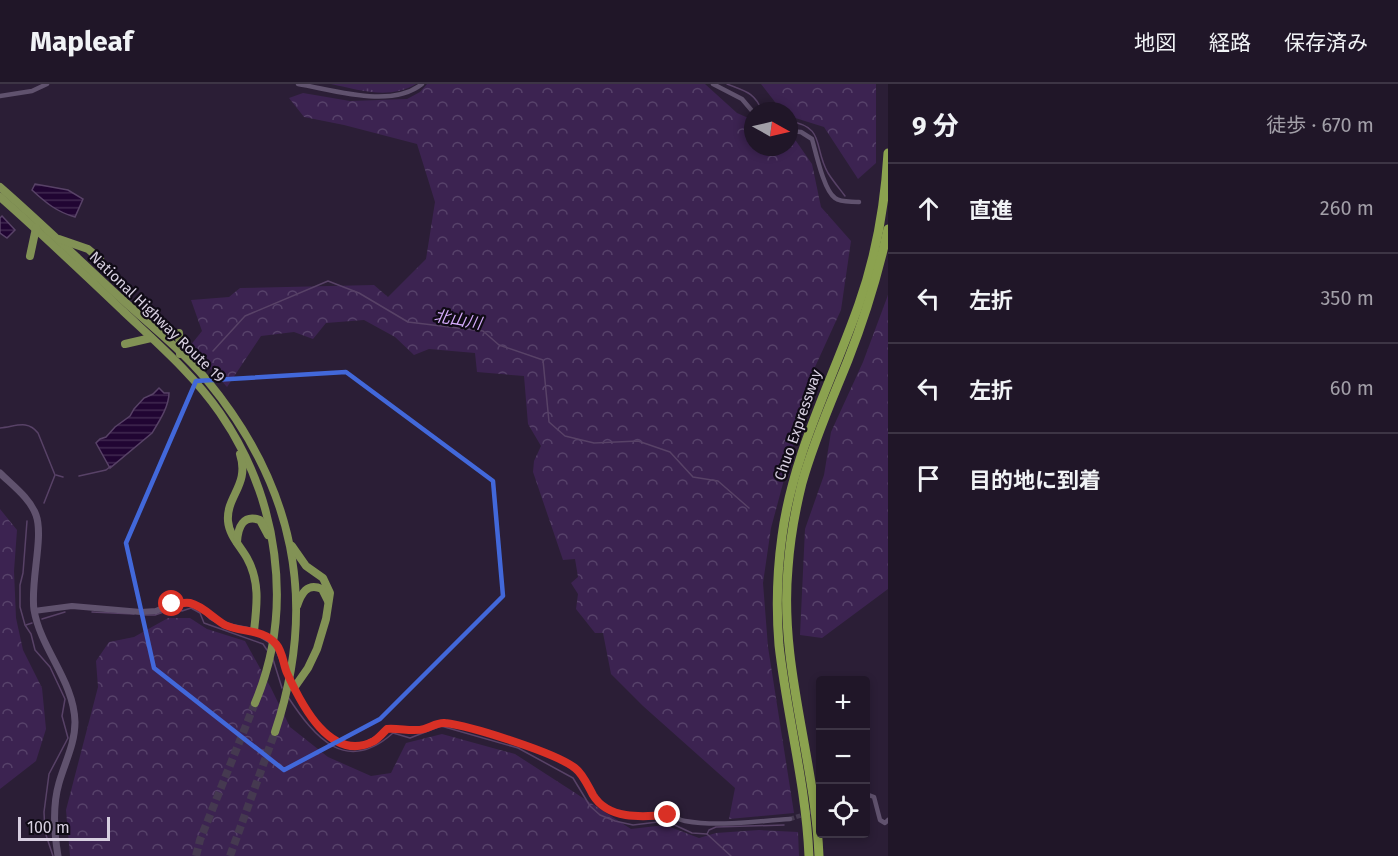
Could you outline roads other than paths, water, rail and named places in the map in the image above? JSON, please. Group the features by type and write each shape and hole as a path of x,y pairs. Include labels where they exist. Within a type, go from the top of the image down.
{"highway":[{"name":"Chuo Expressway","path":"809,856 805,805 779,644 777,596 782,536 787,506 801,455 859,304 867,277 880,222 888,153"},
{"name":"National Highway Route 19","path":"0,187 204,377 242,428 263,465 275,494 289,542 296,610 294,656 288,689 275,732"},
{"name":"National Highway Route 19","path":"0,197 36,228 197,383 232,431 262,498 270,524 274,550 277,605 274,632 266,672 255,703"},
{"path":"30,256 36,228"},
{"name":"Chuo Expressway","path":"819,856 814,803 791,670 787,621 788,570 796,508 804,476 866,311 888,230"},
{"path":"56,238 88,249 100,259"},
{"path":"179,333 180,354"},
{"path":"125,344 151,338"},
{"path":"232,431 242,460 243,476 228,518 232,535 251,565 256,585 257,607 254,631"},
{"path":"237,542 243,521 254,518 264,524 274,550"},
{"path":"289,542 306,566 328,584 330,593 318,649 294,688"},
{"path":"296,610 302,594 314,586 322,589 329,604"}],"main road":[{"path":"0,473 32,506 37,516 39,531 33,586 34,611 40,632 69,692 74,708 72,751 55,801 54,820 58,856"}],"street":[{"path":"0,96 32,91 47,84"},
{"path":"298,84 366,96 393,96 404,95 422,84"},
{"path":"713,84 745,102"},
{"path":"798,132 812,139 828,190 834,198 841,201 859,202"},
{"path":"34,611 72,606 141,612 156,611 172,604 190,603 202,608 228,626 254,631 276,644 294,688 319,728 327,736 348,745 364,745 375,741 387,729 422,730 443,722 512,742 558,759 576,769 602,807 617,813 629,816 668,815 683,821 708,823 790,819"},
{"path":"870,796 874,797 880,820 885,823 888,820"}],"waterway":[{"path":"727,84 744,91 757,102"},
{"path":"798,123 814,133 828,173 845,196"},
{"name":"北山川","path":"213,351 245,316 328,281 359,293 408,322 483,331 499,345 543,360 549,422 565,436 594,443 638,441 670,452 693,477 718,481 749,508"},
{"path":"0,428 25,425 38,433 55,475 44,503"},
{"name":"北山川","path":"79,476 106,470 111,466"},
{"name":"北山川","path":"56,475 63,477"},
{"path":"27,521 20,607 35,650 50,667 65,699 62,716 68,738 49,774 44,812 45,832 53,856"},
{"path":"142,615 155,615 175,608 182,611 191,608 200,613 204,623 263,644 267,650"},
{"path":"42,619 65,612"},
{"path":"92,612 134,614"},
{"path":"26,625 32,623"},
{"path":"272,656 282,688"},
{"path":"288,697 309,726 333,746 346,751 361,751 376,745 393,733 410,738 441,726 518,748 573,778 590,806 600,815 633,825 666,821 692,833 707,834 731,856"},
{"path":"707,834 709,830 716,827 784,825"}],"tunnel":[{"path":"196,856 200,840 255,703"},
{"path":"230,856 275,732"},
{"path":"790,819 816,810"}]}
